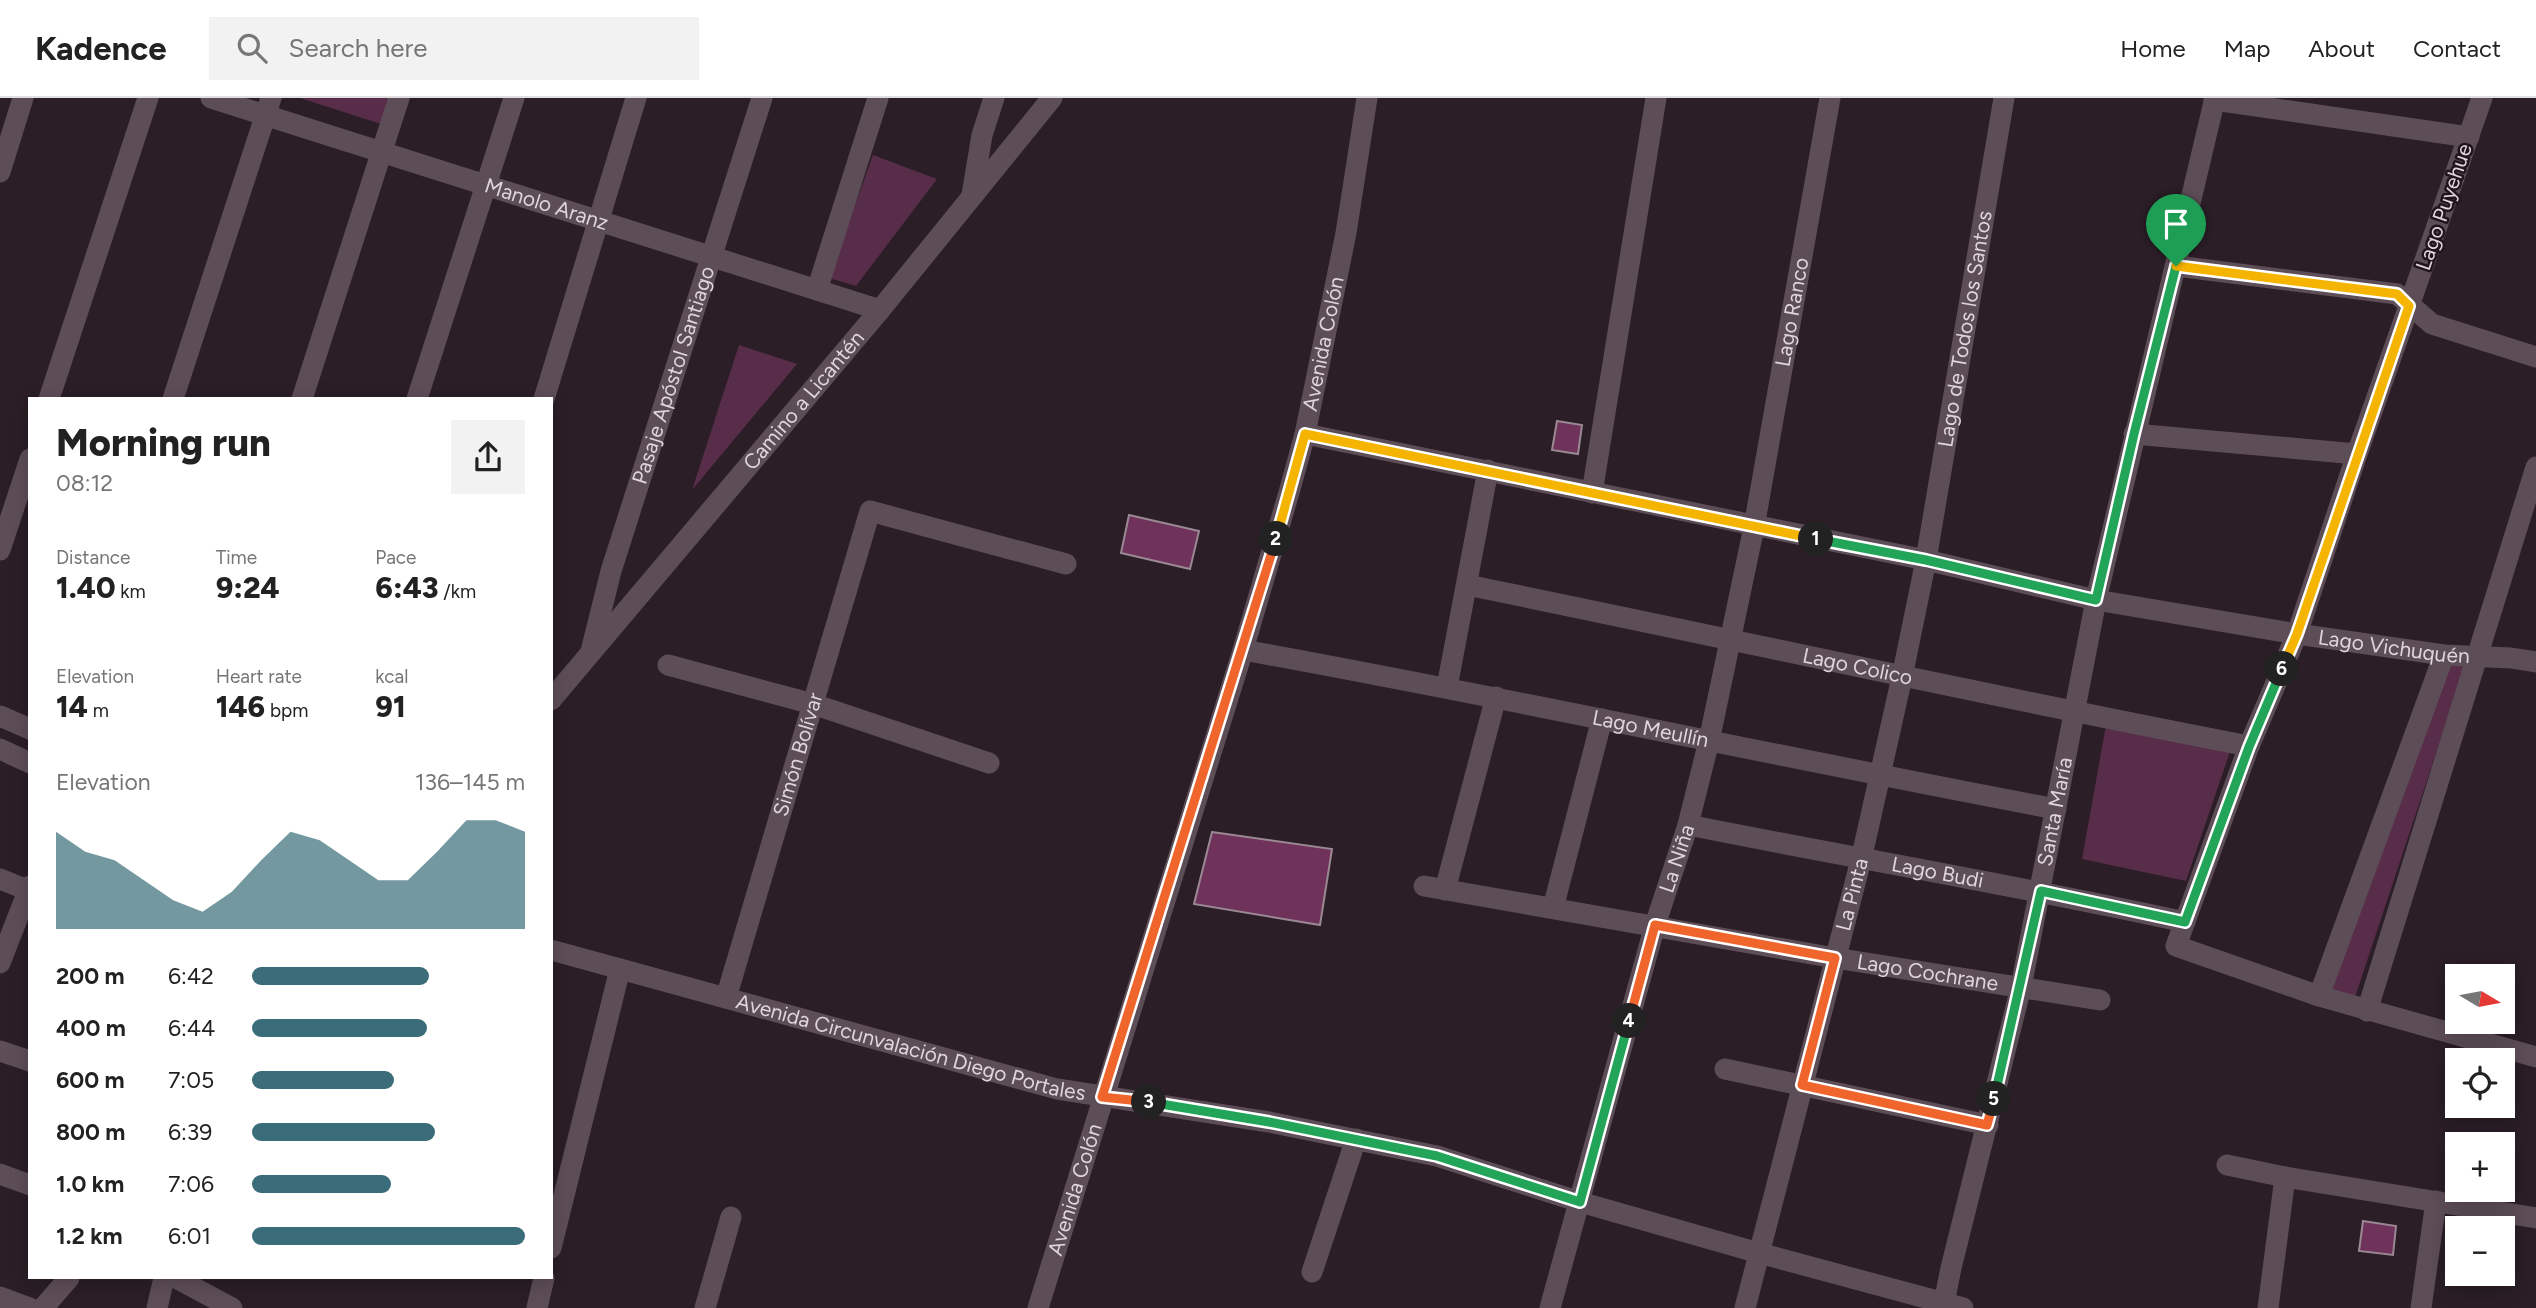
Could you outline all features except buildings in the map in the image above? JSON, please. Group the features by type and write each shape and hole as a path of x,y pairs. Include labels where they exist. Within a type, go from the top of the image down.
{"street":[{"path":"0,172 23,98"},
{"path":"50,397 148,98"},
{"name":"Manolo Aranz","path":"211,98 268,107 381,152 880,310"},
{"path":"303,397 399,98"},
{"path":"418,397 514,98"},
{"path":"545,397 636,98"},
{"name":"Pasaje Apóstol Santiago","path":"591,653 611,570 762,98"},
{"path":"817,290 878,98"},
{"path":"972,197 982,135 994,98"},
{"name":"Camino a Licantén","path":"553,698 880,310 1052,98"},
{"name":"Avenida Colón","path":"1038,1308 1243,650 1305,434 1346,233 1367,98"},
{"path":"1592,493 1656,98"},
{"name":"Lago Ranco","path":"1755,527 1830,98"},
{"name":"Lago de Todos los Santos","path":"1926,560 2004,98"},
{"name":"Lago Puyehue","path":"2319,996 2176,946 2249,747 2297,634 2482,98"},
{"path":"2214,99 2469,136"},
{"name":"Santa María","path":"1950,1306 1987,1125 2041,891 2096,600 2214,99"},
{"path":"174,397 268,107"},
{"path":"2176,266 2397,294 2432,324 2536,357"},
{"name":"Lago Vichuquén","path":"1305,434 1926,560 2096,600 2297,634 2444,655 2536,662"},
{"path":"2134,434 2357,454"},
{"path":"0,550 28,465"},
{"path":"2367,1011 2536,467"},
{"path":"1447,687 1488,471"},
{"name":"Simón Bolívar","path":"726,998 870,511 1066,564"},
{"name":"La Niña","path":"1550,1308 1655,925 1688,825 1755,527"},
{"name":"La Pinta","path":"1745,1308 1861,860 1926,560"},
{"name":"Lago Colico","path":"1466,584 1730,638 1902,677 2249,747"},
{"name":"Lago Meullín","path":"1243,650 1447,687 1880,776 2056,809"},
{"path":"2444,655 2319,996 2536,1056"},
{"path":"668,664 813,704 989,762"},
{"path":"1445,890 1496,697"},
{"path":"0,716 28,728"},
{"path":"1553,908 1602,719"},
{"path":"0,749 28,762"},
{"name":"Lago Budi","path":"1688,825 1861,860 2041,891 2185,922"},
{"path":"0,879 28,889"},
{"name":"Lago Cochrane","path":"1424,886 1835,958 2100,1000"},
{"path":"0,963 28,892"},
{"name":"Avenida Circunvalación Diego Portales","path":"553,951 1056,1089 1269,1122 1437,1156 1580,1202 1950,1306"},
{"path":"553,1240 620,969"},
{"path":"0,1051 28,1060"},
{"path":"1725,1069 1987,1125"},
{"path":"1312,1272 1356,1139"},
{"path":"2227,1165 2536,1218"},
{"path":"0,1174 28,1184"},
{"path":"2267,1308 2285,1177"},
{"path":"2421,1308 2436,1201"},
{"path":"705,1308 731,1217"},
{"path":"43,1308 68,1279"},
{"path":"157,1308 164,1279"},
{"path":"178,1279 232,1308"},
{"path":"537,1308 544,1279"},
{"path":"0,1297 30,1308"}],"shaded area":[{"path":"300,98 392,98 384,125"},
{"path":"873,155 937,179 856,286 829,278"},
{"path":"739,345 797,364 692,490"},
{"path":"2442,659 2465,666 2355,997 2328,989"},
{"path":"2108,714 2235,737 2186,881 2082,859"}],"route":[{"path":"2176,266 2397,294 2409,306 2297,634 2249,747 2185,922 2041,891 1987,1125 1802,1085 1835,958 1655,925 1580,1202 1437,1156 1269,1122 1102,1097 1259,596 1305,434 1926,560 2096,600 2176,266"}]}
